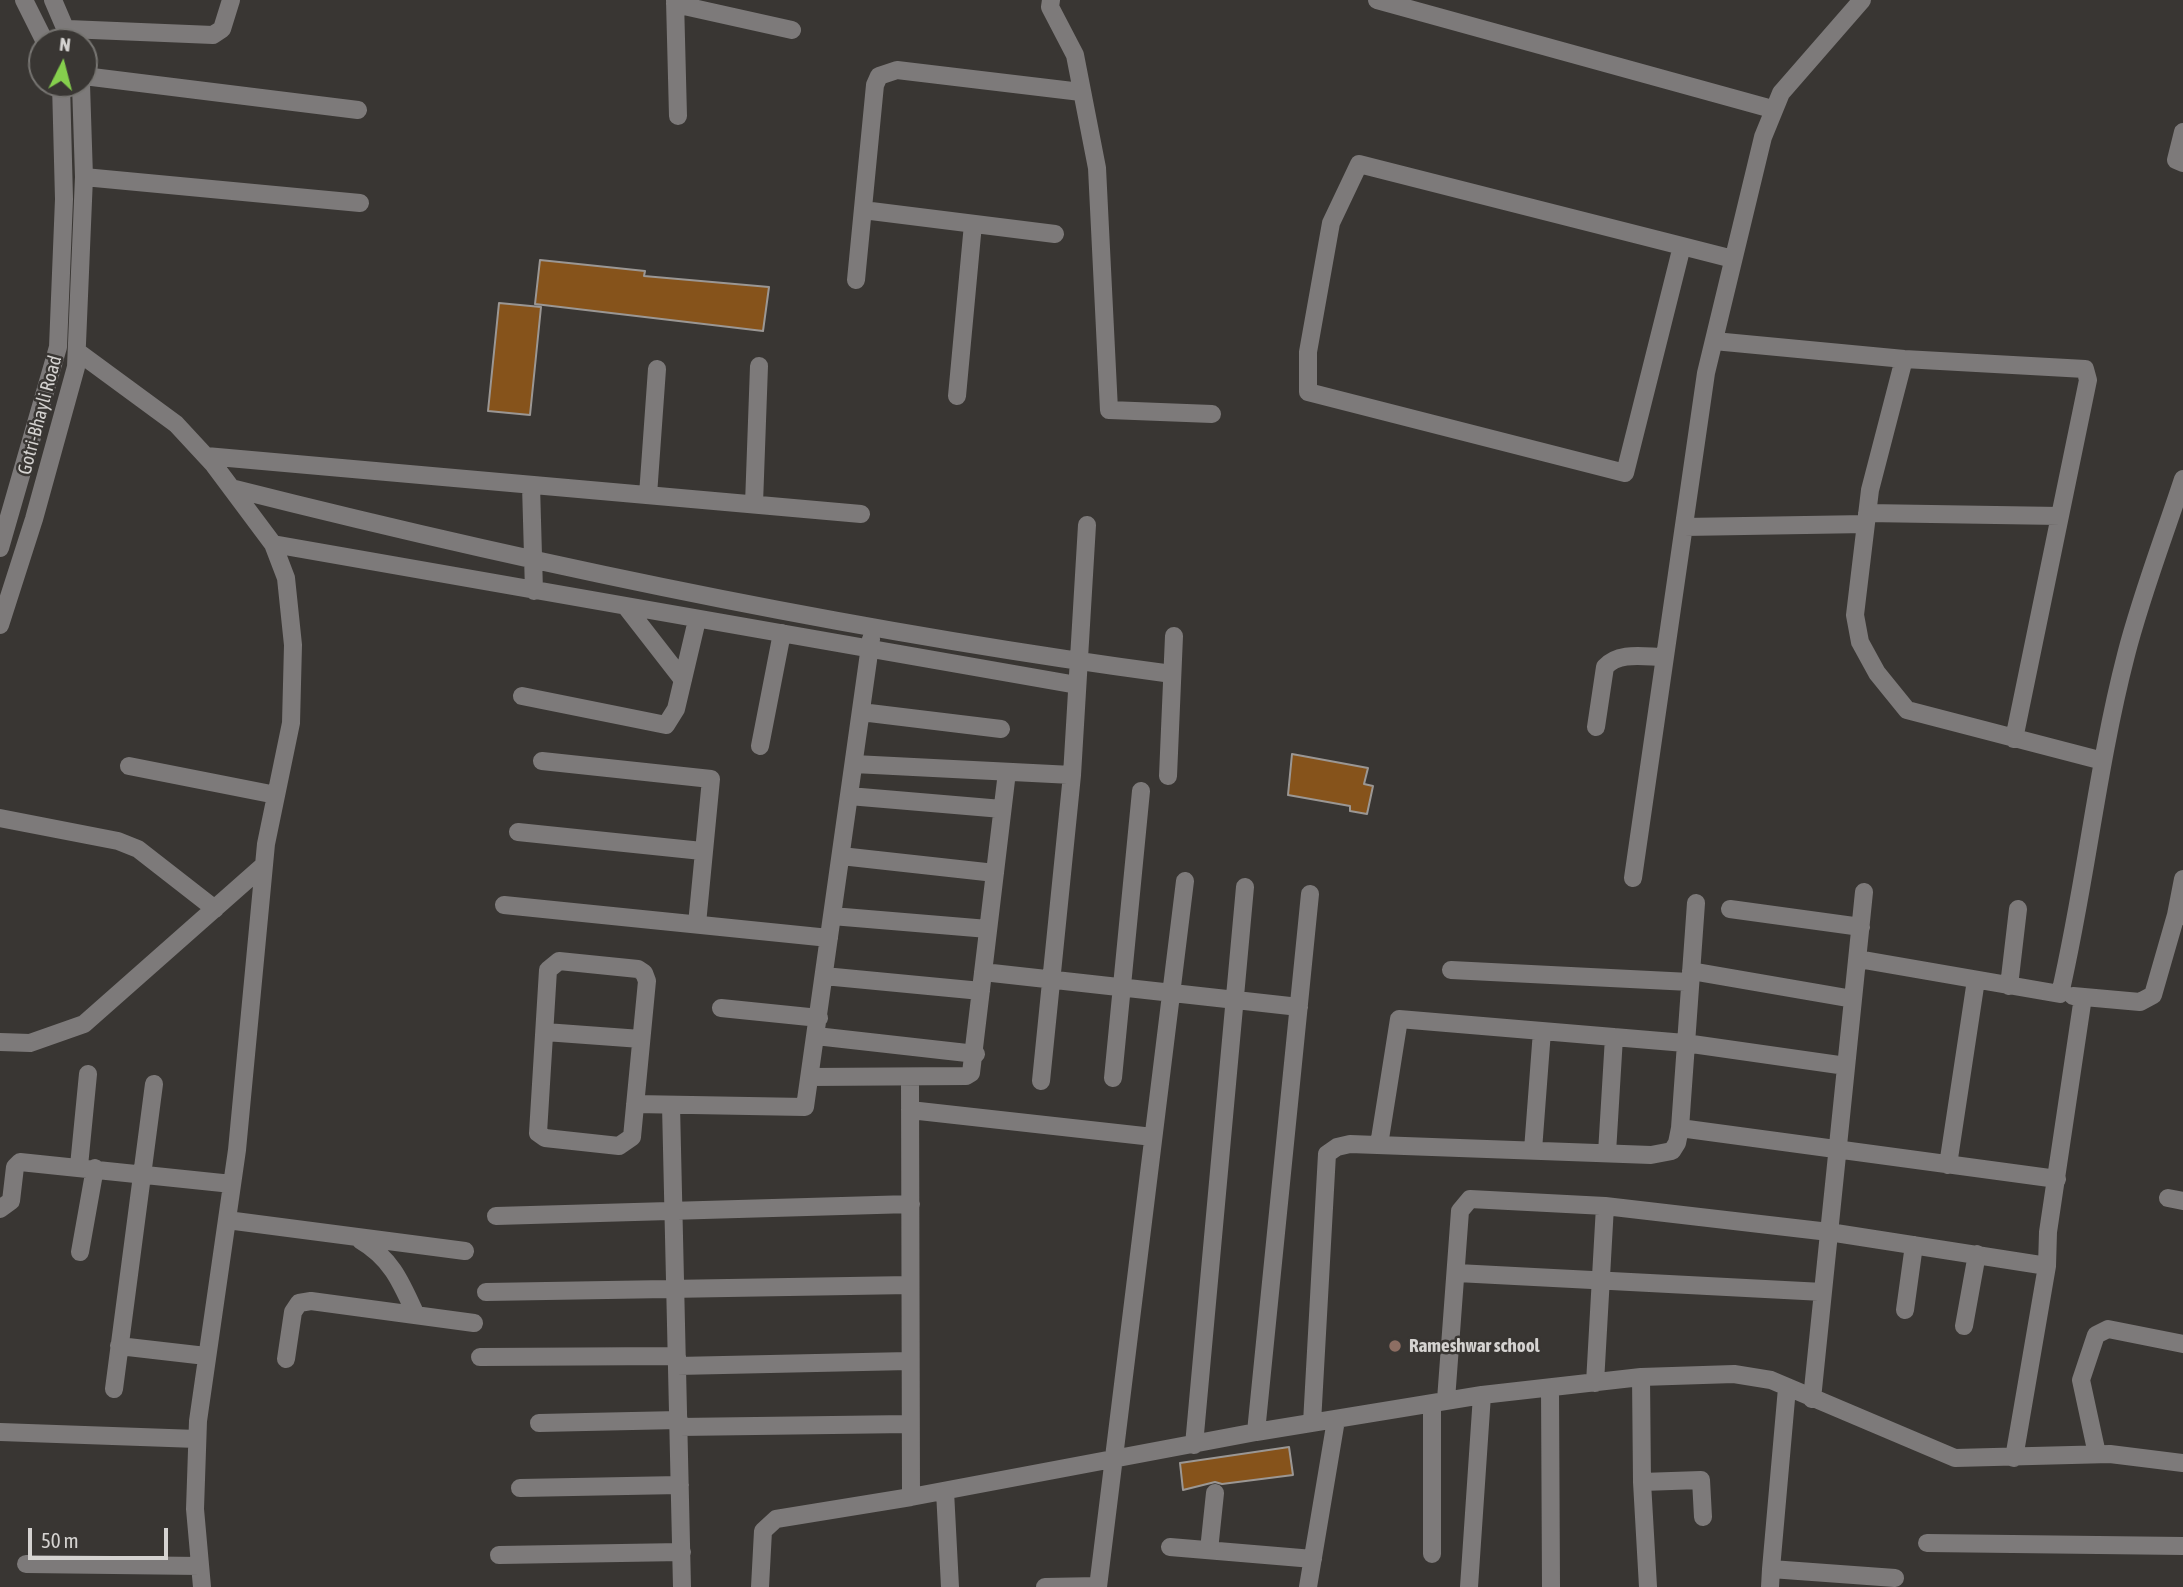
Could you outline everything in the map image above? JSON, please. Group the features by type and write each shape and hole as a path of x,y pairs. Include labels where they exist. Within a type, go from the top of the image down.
{"street":[{"path":"24,0 38,28"},
{"path":"52,0 65,28"},
{"path":"98,36 213,35 222,29 231,0"},
{"path":"1051,0 1050,7 1075,55 1097,168 1109,410 1212,414"},
{"path":"1377,0 1772,109"},
{"path":"1633,878 1706,373 1733,259 1772,109 1781,93 1861,0"},
{"path":"678,116 675,2 734,8 792,30"},
{"path":"856,280 875,85 879,76 887,71 1082,92"},
{"path":"98,78 358,110"},
{"name":"Gotri-Bhayli Road","path":"0,548 58,347 64,200 61,98"},
{"name":"Gotri-Bhayli Road","path":"0,625 34,519 78,352 84,177 81,98"},
{"path":"2183,132 2176,160 2183,163"},
{"path":"1682,246 1625,473 1308,392 1308,352 1331,223 1359,164 1682,246 1733,259"},
{"path":"84,177 360,203"},
{"path":"863,210 1055,234"},
{"path":"957,396 973,224"},
{"path":"1714,341 1904,359 2085,369 2088,380 2014,739"},
{"path":"78,352 176,424 206,456 273,544 286,578 293,645 291,723 264,865 232,1184 206,1356 197,1439 195,1508 202,1587"},
{"path":"1904,359 1876,457 1856,629 1877,673 1908,710 2103,761"},
{"path":"754,505 759,366"},
{"path":"648,495 657,369"},
{"path":"206,456 861,514"},
{"path":"2060,994 2073,940 2103,761 2126,654 2183,479"},
{"path":"531,485 534,591"},
{"path":"231,488 457,545 873,625 1079,662 1172,674"},
{"path":"1684,527 1867,518 2060,516"},
{"path":"1041,1081 1072,775 1087,525"},
{"path":"273,544 1077,685"},
{"path":"626,608 683,680"},
{"path":"522,696 666,724 676,709 697,620"},
{"path":"635,1104 805,1107 873,625"},
{"path":"760,746 782,633"},
{"path":"1168,776 1174,636"},
{"path":"1596,727 1605,667 1610,661 1620,657 1665,657"},
{"path":"861,712 1001,729"},
{"path":"542,761 711,779 697,924"},
{"path":"854,764 1072,775"},
{"path":"129,766 276,795"},
{"path":"810,1077 911,1079 966,1076 971,1073 976,1054 1006,772"},
{"path":"1113,1078 1119,987 1141,791"},
{"path":"849,796 1002,809"},
{"path":"0,818 118,841 138,849 215,909"},
{"path":"518,832 702,851"},
{"path":"841,856 995,873"},
{"path":"0,1042 30,1042 84,1024 264,865"},
{"path":"1857,959 2060,994 2140,1002 2153,995 2180,916 2183,879"},
{"path":"1045,1587 1098,1587 1185,881"},
{"path":"1194,1445 1245,887"},
{"path":"1812,1399 1864,892"},
{"path":"1256,1432 1310,894"},
{"path":"1312,1423 1327,1154 1337,1147 1379,1145 1651,1155 1672,1151 1680,1128 1696,902"},
{"path":"504,905 829,938"},
{"path":"1730,909 1861,927"},
{"path":"2010,986 2018,909"},
{"path":"832,916 988,929"},
{"path":"559,961 638,969 644,973 647,981 641,1040 632,1137 619,1146 545,1138 538,1133 548,970 559,961"},
{"path":"1451,970 1690,977 1853,999"},
{"path":"983,972 1299,1007"},
{"path":"824,976 981,992"},
{"path":"1948,1165 1976,980"},
{"path":"2014,1458 2048,1266 2048,1232 2083,997"},
{"path":"721,1008 819,1018"},
{"path":"1379,1145 1399,1019 1685,1043 1846,1066"},
{"path":"1533,1150 1542,1031"},
{"path":"544,1032 641,1040"},
{"path":"816,1037 976,1054"},
{"path":"1607,1153 1614,1037"},
{"path":"80,1252 87,1167 88,1074"},
{"path":"911,1079 911,1497"},
{"path":"114,1389 154,1084"},
{"path":"671,1105 682,1587"},
{"path":"911,1110 1153,1137"},
{"path":"1680,1128 2057,1179"},
{"path":"0,1209 11,1201 15,1167 20,1162 232,1184"},
{"path":"1432,1554 1439,1401 1457,1273 1461,1211 1470,1199 1605,1206 1829,1232 2048,1266"},
{"path":"496,1216 911,1204"},
{"path":"1595,1383 1605,1206"},
{"path":"227,1220 465,1251"},
{"path":"354,1237 378,1251 395,1270 415,1313"},
{"path":"1905,1310 1914,1245"},
{"path":"1964,1326 1977,1254"},
{"path":"1457,1273 1823,1292"},
{"path":"486,1292 910,1284"},
{"path":"286,1359 293,1312 299,1303 312,1301 474,1323"},
{"path":"2097,1454 2081,1380 2096,1335 2108,1329 2183,1344"},
{"path":"119,1346 206,1356"},
{"path":"480,1357 677,1361 909,1361"},
{"path":"760,1587 763,1531 776,1519 1439,1401 1641,1377 1734,1374 1771,1380 1955,1458 2097,1454 2183,1463"},
{"path":"1641,1377 1642,1482 1648,1587"},
{"path":"1550,1388 1551,1587"},
{"path":"1787,1388 1771,1578 1895,1578"},
{"path":"1469,1587 1482,1395"},
{"path":"1308,1587 1336,1420"},
{"path":"539,1423 909,1424"},
{"path":"0,1432 197,1439"},
{"path":"1642,1482 1701,1480 1703,1517"},
{"path":"520,1488 680,1485"},
{"path":"945,1491 950,1587"},
{"path":"1209,1550 1216,1493"},
{"path":"1927,1543 2183,1546"},
{"path":"1170,1547 1313,1559"},
{"path":"499,1555 682,1552"},
{"path":"26,1564 200,1566"}],"building":[{"path":"540,260 645,271 644,276 769,287 763,331 535,304"},
{"path":"499,303 541,307 530,415 488,411"},
{"path":"1292,754 1368,768 1364,784 1373,786 1367,814 1350,811 1350,806 1288,795"},
{"path":"1289,1447 1293,1475 1222,1484 1215,1482 1183,1490 1180,1463"}],"place":[{"name":"Rameshwar school","path":"1395,1346"}]}
